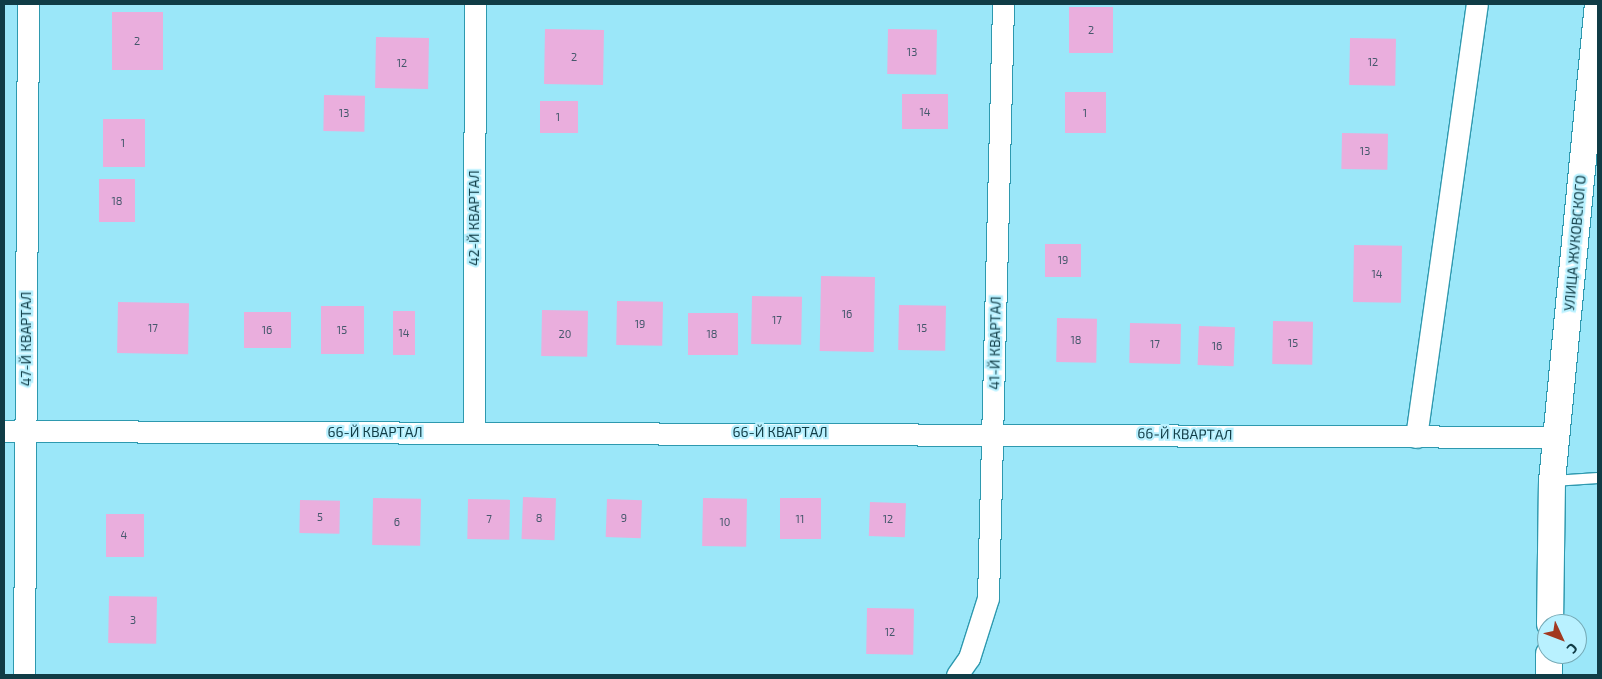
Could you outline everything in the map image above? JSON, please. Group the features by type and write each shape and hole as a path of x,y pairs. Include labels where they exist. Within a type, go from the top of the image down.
{"street":[{"name":"47-Й КВАРТАЛ","path":"24,675 28,4"},
{"name":"42-Й КВАРТАЛ","path":"474,431 475,4"},
{"name":"41-Й КВАРТАЛ","path":"956,675 969,658 988,598 1003,4"},
{"path":"1416,437 1477,4"},
{"name":"УЛИЦА ЖУКОВСКОГО","path":"1550,614 1552,481 1598,4"},
{"name":"66-Й КВАРТАЛ","path":"4,431 992,432 1557,437"}],"lane":[{"path":"1552,481 1598,478"}],"building":[{"path":"1069,7 1113,7 1113,53 1069,53"},
{"path":"112,12 163,12 163,70 112,70"},
{"path":"545,29 604,30 603,85 544,84"},
{"path":"888,29 937,30 936,75 887,74"},
{"path":"376,37 429,38 428,89 375,88"},
{"path":"1350,38 1396,39 1395,86 1349,85"},
{"path":"1065,92 1106,92 1106,133 1065,133"},
{"path":"902,94 948,94 948,129 902,129"},
{"path":"324,95 365,96 364,132 323,131"},
{"path":"540,101 578,101 578,133 540,133"},
{"path":"103,119 145,119 145,167 103,167"},
{"path":"1342,133 1388,134 1387,170 1341,169"},
{"path":"99,179 135,179 135,222 99,222"},
{"path":"1045,244 1081,244 1081,277 1045,277"},
{"path":"1354,245 1402,246 1401,303 1353,302"},
{"path":"821,276 875,277 874,352 820,351"},
{"path":"752,296 802,297 801,345 751,344"},
{"path":"617,301 663,302 662,346 616,345"},
{"path":"118,302 189,303 188,354 117,353"},
{"path":"899,305 946,306 945,351 898,350"},
{"path":"321,306 364,306 364,354 321,354"},
{"path":"542,310 588,311 587,357 541,356"},
{"path":"393,311 415,311 415,355 393,355"},
{"path":"244,312 291,312 291,348 244,348"},
{"path":"688,313 738,313 738,355 688,355"},
{"path":"1057,318 1097,319 1096,363 1056,362"},
{"path":"1273,321 1313,322 1312,365 1272,364"},
{"path":"1130,323 1181,324 1180,364 1129,363"},
{"path":"1199,326 1235,327 1234,366 1198,365"},
{"path":"523,497 556,498 555,540 522,539"},
{"path":"373,498 421,499 420,546 372,545"},
{"path":"703,498 747,499 746,547 702,546"},
{"path":"780,498 821,498 821,539 780,539"},
{"path":"468,499 510,500 509,540 467,539"},
{"path":"607,499 642,500 641,538 606,537"},
{"path":"300,500 340,501 339,534 299,533"},
{"path":"870,502 906,503 905,537 869,536"},
{"path":"106,514 144,514 144,557 106,557"},
{"path":"109,596 157,597 156,644 108,643"},
{"path":"867,608 914,609 913,655 866,654"}]}
